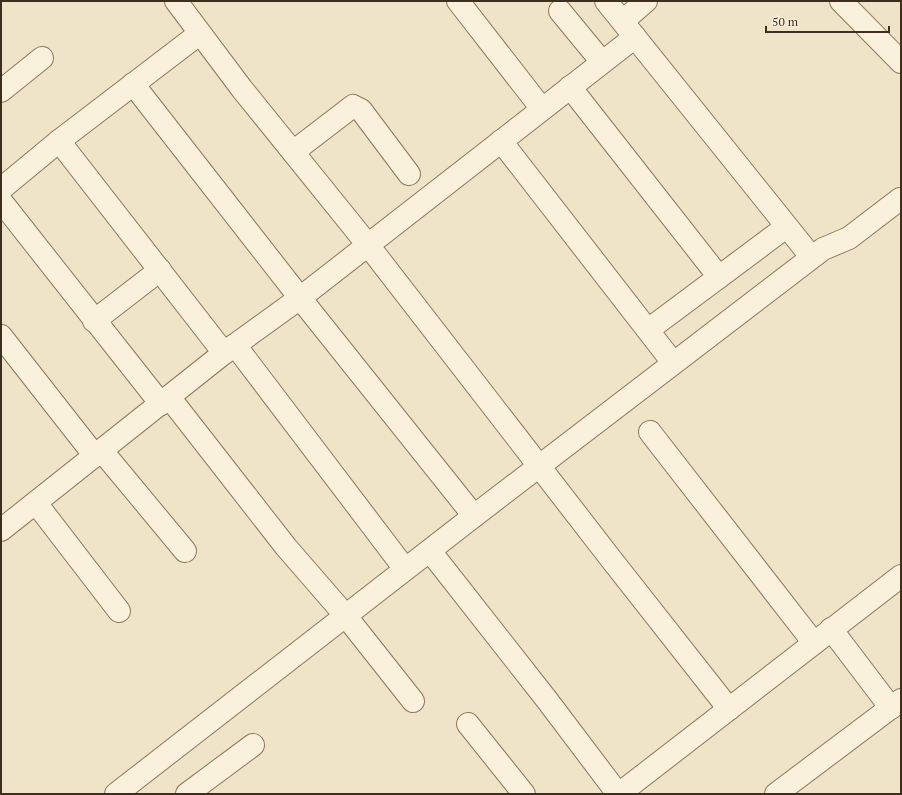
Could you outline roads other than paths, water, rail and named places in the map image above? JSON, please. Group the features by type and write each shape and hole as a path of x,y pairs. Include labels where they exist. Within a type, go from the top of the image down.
{"street":[{"path":"176,1 199,34 368,245 729,709"},
{"path":"458,1 542,108"},
{"path":"606,1 805,249"},
{"path":"1,530 229,349 300,298 602,62 629,29 646,1"},
{"path":"841,1 901,62"},
{"path":"560,11 602,62"},
{"path":"1,188 59,141 199,34"},
{"path":"1,91 42,58"},
{"path":"133,84 300,298 474,516"},
{"path":"570,87 719,277"},
{"path":"293,152 353,106 361,110 409,174"},
{"path":"59,141 160,270 229,349 405,569"},
{"path":"501,141 667,355"},
{"path":"116,794 345,615 823,249 849,238 901,199"},
{"path":"1,202 94,321 165,400 286,547 345,615 413,701"},
{"path":"648,330 786,227"},
{"path":"94,321 160,270"},
{"path":"1,336 98,453 185,551"},
{"path":"650,432 814,642"},
{"path":"36,503 119,611"},
{"path":"430,551 619,794 901,576"},
{"path":"776,794 896,704 831,629"},
{"path":"468,724 524,794"},
{"path":"187,794 253,745"}]}
